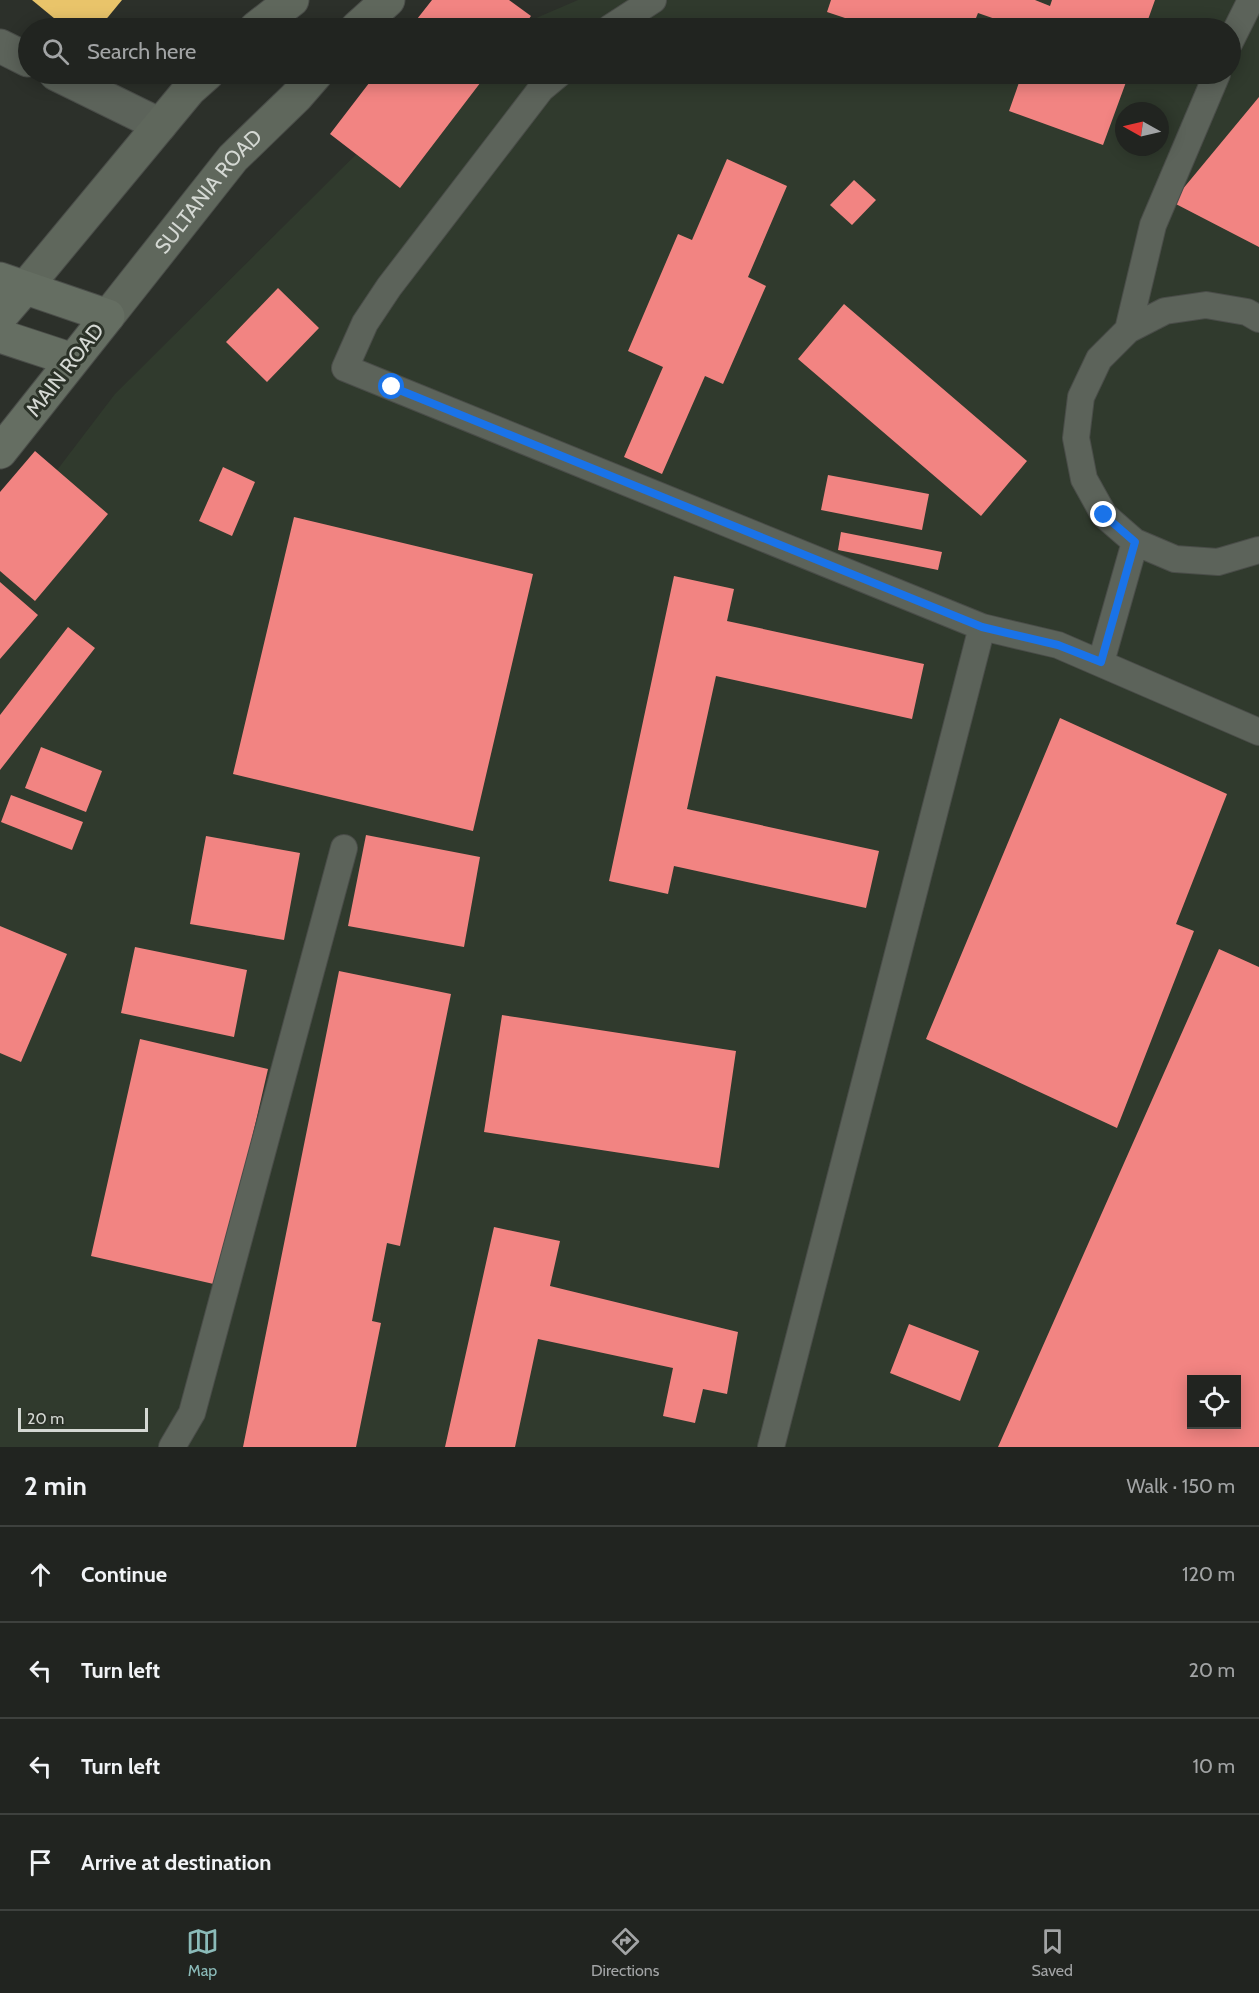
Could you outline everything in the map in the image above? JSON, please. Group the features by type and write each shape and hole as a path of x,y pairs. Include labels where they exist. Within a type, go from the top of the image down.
{"main road":[{"path":"269,18 292,0"},
{"path":"368,18 387,0"},
{"path":"0,317 13,283 196,84"},
{"name":"SULTANIA ROAD","path":"108,316 233,158 307,84"},
{"path":"13,283 108,316"},
{"name":"MAIN ROAD","path":"0,452 108,316"},
{"path":"0,336 73,360"}],"street":[{"path":"0,46 18,55"},
{"path":"76,84 160,125"}],"lane":[{"path":"625,18 653,0"},
{"path":"1241,20 1251,0"},
{"path":"547,84 389,287 364,323 345,368 982,627 1058,645 1101,662 1259,732"},
{"path":"1128,330 1152,225 1213,84"},
{"path":"1259,319 1247,312 1206,305 1165,311 1128,330 1099,359 1081,397 1076,438 1084,479 1104,515 1135,542 1175,559 1218,562 1259,550"},
{"path":"1101,662 1135,542"},
{"path":"771,1447 982,627"},
{"path":"172,1447 192,1413 344,848"}],"shaded area":[{"path":"578,0 1259,0 1259,1447 0,1447 0,545 115,394 427,84 1241,84 1241,18 536,18"}],"building: Homes":[{"path":"32,0 122,0 107,18 54,18"}],"building: Health":[{"path":"432,0 509,0 531,16 530,18 418,18"},
{"path":"831,0 1035,0 1050,6 1052,0 1155,0 1149,18 992,18 978,13 976,18 845,18 827,12"},
{"path":"368,84 479,84 400,188 330,134"},
{"path":"1018,84 1125,84 1119,102 1115,102 1115,112 1103,145 1009,111"},
{"path":"1259,97 1259,247 1172,202"},
{"path":"727,159 787,186 748,277 766,286 723,384 705,376 662,474 624,457 663,367 628,351 678,234 692,240"},
{"path":"854,180 876,200 852,225 830,205"},
{"path":"278,288 319,328 267,382 226,342"},
{"path":"844,304 1027,461 981,516 798,359"},
{"path":"35,451 108,514 35,601 0,571 0,492"},
{"path":"223,467 255,482 232,536 199,521"},
{"path":"828,475 929,494 922,530 821,510"},
{"path":"294,517 533,574 473,831 233,774"},
{"path":"841,532 942,552 938,570 838,550"},
{"path":"674,576 734,589 727,621 924,664 912,719 716,676 687,809 879,851 866,908 674,866 668,894 609,881"},
{"path":"0,582 38,615 0,659"},
{"path":"68,627 95,648 0,770 0,715"},
{"path":"1060,718 1227,794 1176,924 1194,931 1117,1128 926,1039"},
{"path":"41,747 102,771 86,812 25,788"},
{"path":"11,795 83,822 72,850 1,822"},
{"path":"366,835 480,857 464,947 348,926"},
{"path":"206,836 300,853 284,940 190,924"},
{"path":"0,926 67,954 21,1062 0,1053"},
{"path":"135,947 247,970 234,1037 121,1013"},
{"path":"1219,949 1259,967 1259,1447 998,1447"},
{"path":"339,971 451,994 400,1246 387,1243 372,1321 381,1323 356,1447 243,1447"},
{"path":"502,1015 736,1051 719,1168 484,1132"},
{"path":"140,1039 268,1069 218,1285 91,1256"},
{"path":"494,1227 560,1241 550,1286 738,1332 727,1394 703,1389 695,1423 663,1416 673,1368 538,1339 515,1447 445,1447"},
{"path":"909,1324 979,1351 960,1401 890,1373"}],"route":[{"path":"392,387 982,627 1058,645 1101,662 1135,542 1104,515"}]}
